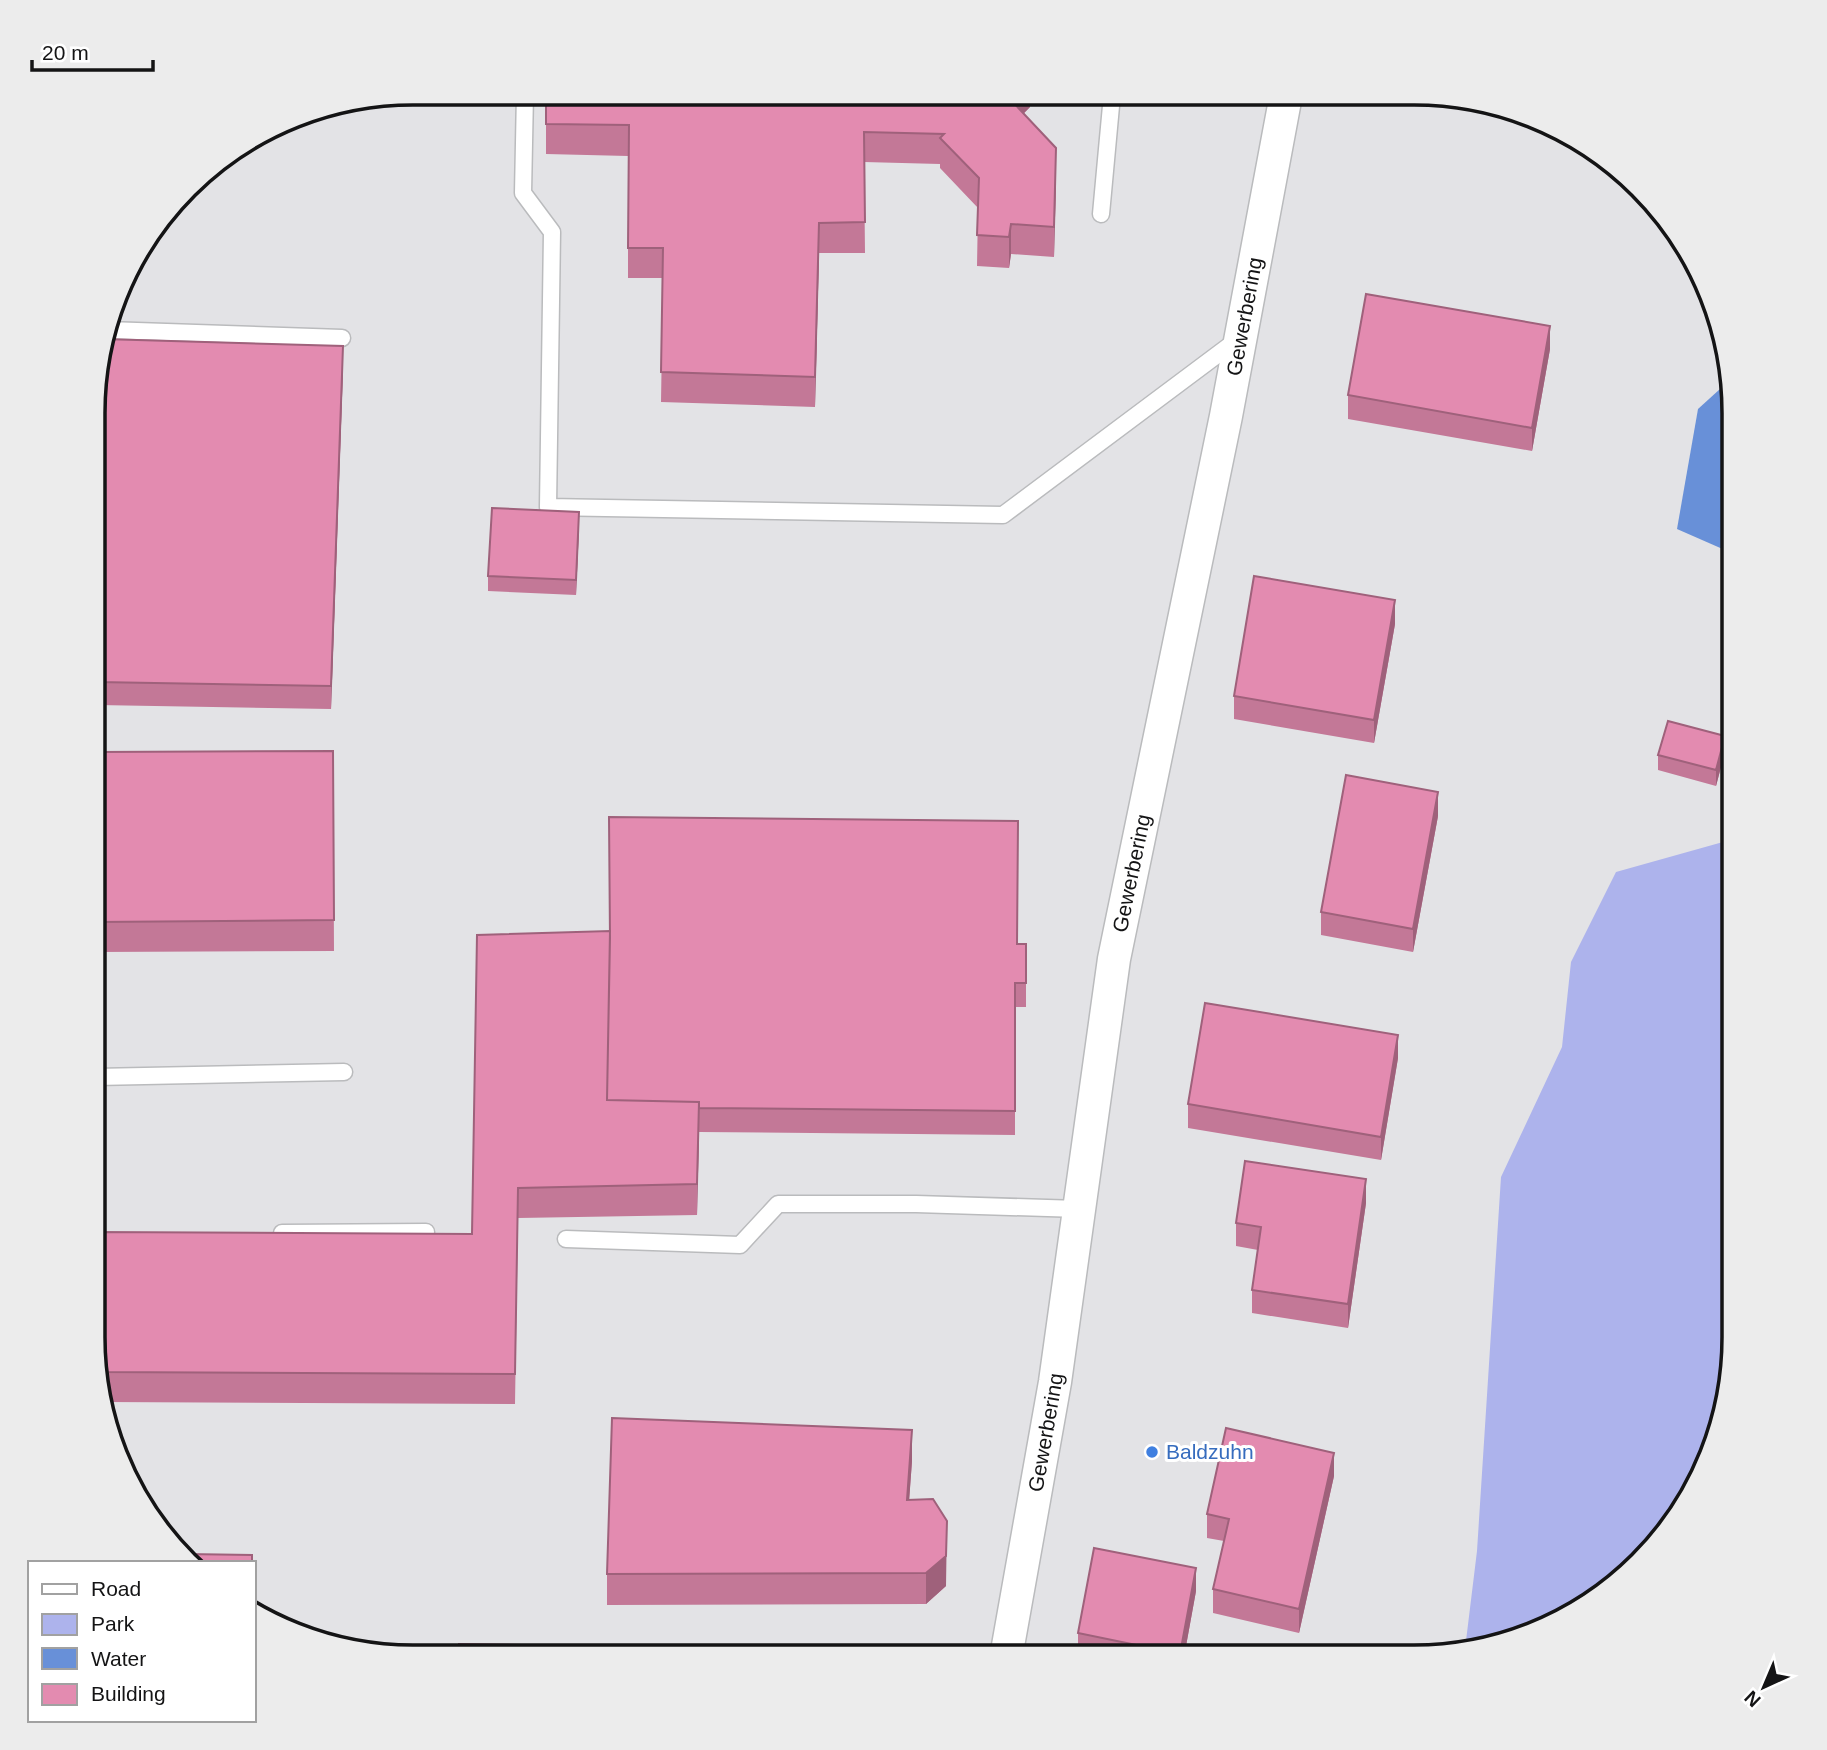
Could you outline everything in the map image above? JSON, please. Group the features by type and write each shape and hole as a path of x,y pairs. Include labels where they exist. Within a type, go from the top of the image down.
{"street":[{"name":"Gewerbering","path":"1008,1645 1055,1382 1114,959 1226,416 1284,105"}],"lane":[{"path":"525,105 523,193 552,232 548,507 1003,515 1239,339"},
{"path":"1101,214 1111,105"},
{"path":"116,330 342,338"},
{"path":"105,1077 344,1072"},
{"path":"566,1239 740,1245 778,1204 916,1204 1079,1209"},
{"path":"260,1233 426,1232"}],"green space":[{"path":"1722,842 1722,1337 1716,1397 1699,1455 1681,1491 1632,1555 1568,1604 1513,1629 1466,1640 1477,1551 1501,1177 1562,1047 1571,962 1616,872"}],"water":[{"path":"1721,388 1722,549 1677,529 1698,409"}],"building":[{"path":"546,105 1016,105 1056,148 1054,227 1011,224 1009,237 977,235 979,178 940,138 944,134 864,132 865,222 819,223 815,377 661,372 663,248 628,248 629,125 546,124"},
{"path":"1366,294 1550,326 1532,428 1348,395"},
{"path":"114,339 343,346 331,686 105,682 105,413"},
{"path":"492,508 579,512 576,580 488,576"},
{"path":"1254,576 1395,600 1374,720 1234,696"},
{"path":"1668,721 1722,735 1716,770 1658,755"},
{"path":"333,751 334,920 105,922 105,752"},
{"path":"1346,775 1438,792 1413,929 1321,912"},
{"path":"609,817 1018,821 1017,944 1026,944 1026,983 1015,983 1015,1111 699,1108 699,1102 607,1100"},
{"path":"610,931 607,1100 699,1102 697,1184 518,1188 515,1374 108,1372 105,1232 472,1234 477,935"},
{"path":"1205,1003 1398,1035 1381,1137 1188,1104"},
{"path":"1245,1161 1366,1179 1348,1304 1252,1290 1261,1227 1236,1223"},
{"path":"612,1418 912,1430 907,1500 933,1499 947,1521 946,1556 926,1573 607,1574"},
{"path":"1226,1428 1334,1453 1299,1609 1213,1589 1229,1519 1207,1514"},
{"path":"1094,1548 1196,1568 1182,1645 1136,1645 1078,1633"},
{"path":"194,1554 252,1555 252,1561 201,1561"}],"place":[{"name":"Baldzuhn","path":"1152,1452"}]}
